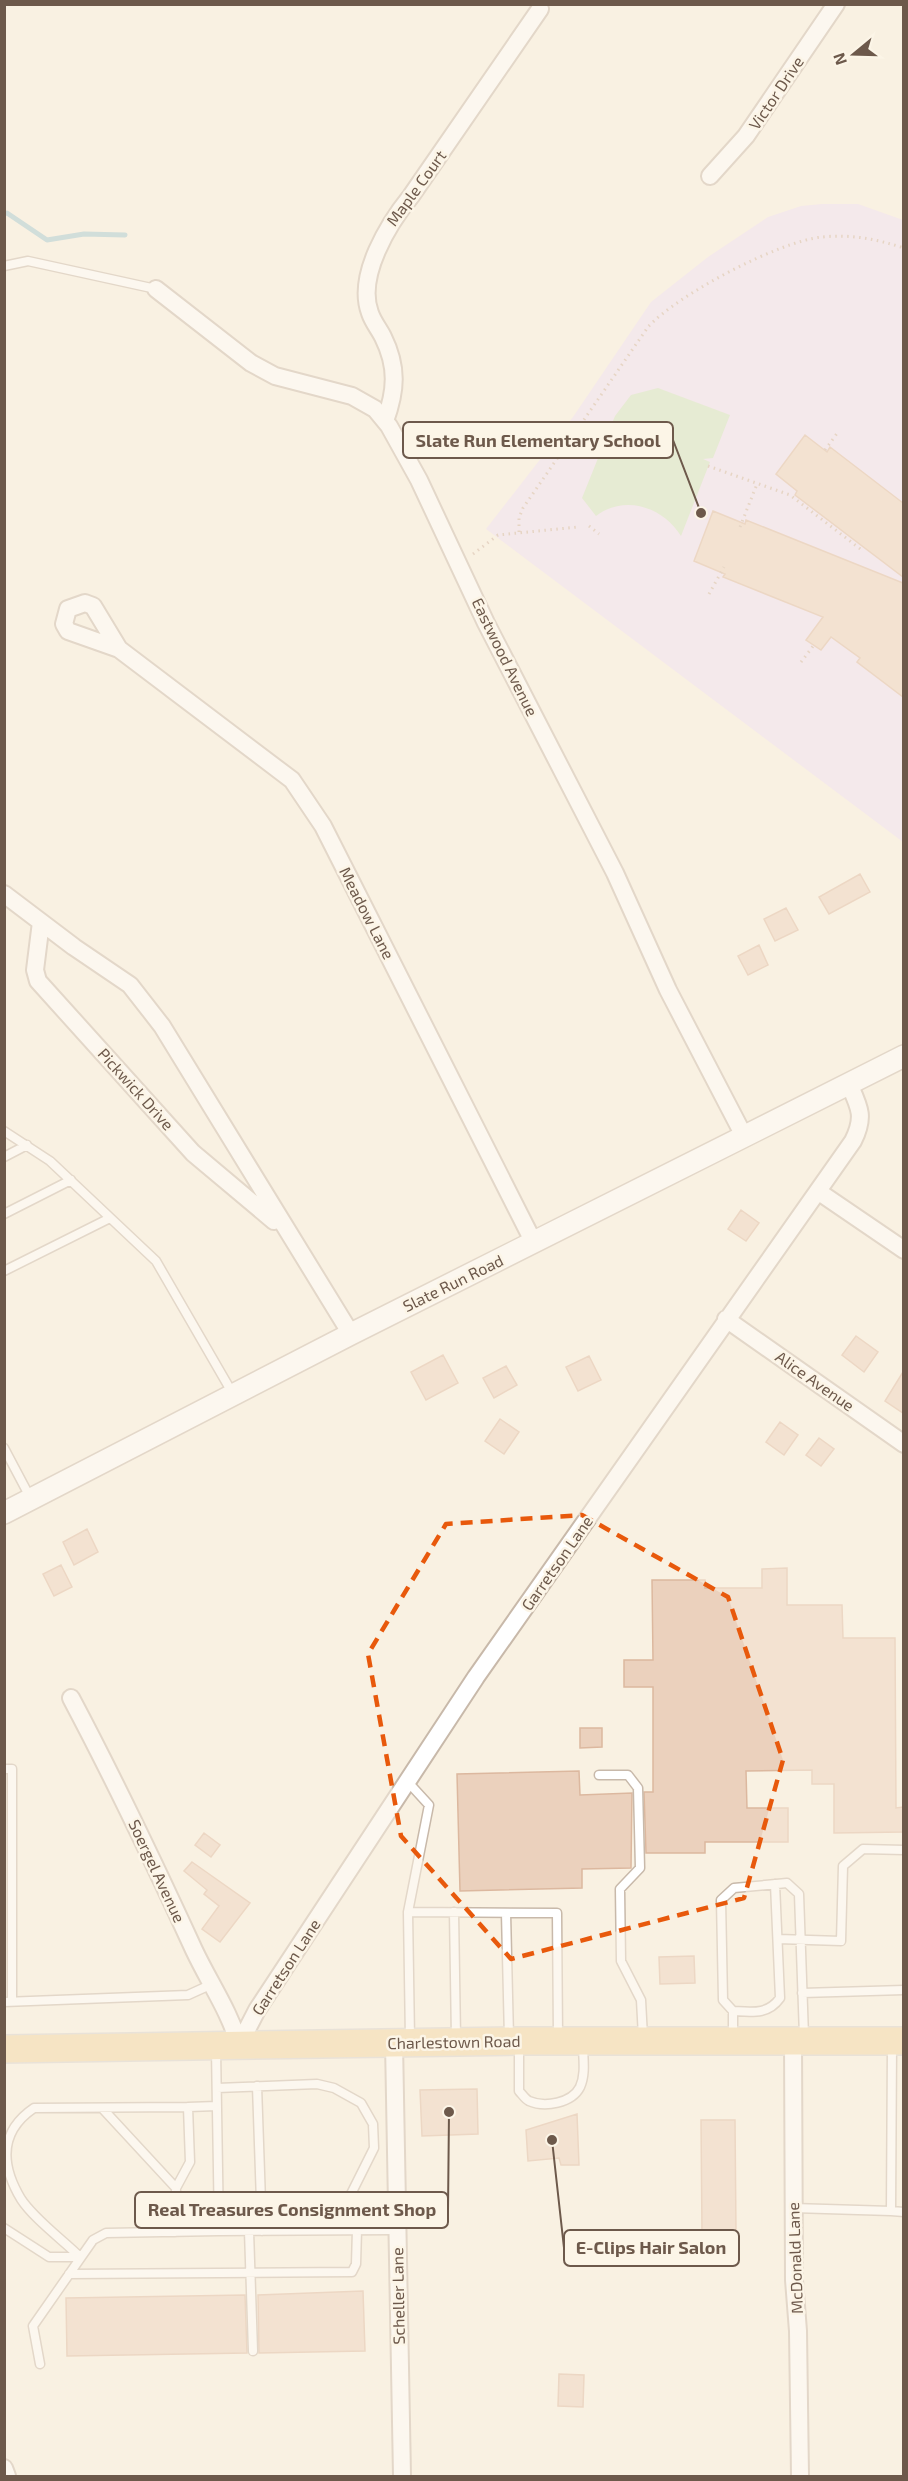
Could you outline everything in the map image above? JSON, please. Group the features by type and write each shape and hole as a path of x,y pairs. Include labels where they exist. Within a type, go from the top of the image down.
{"main road":[{"name":"Charlestown Road","path":"4,2049 733,2039 898,2041"}],"street":[{"name":"Victor Drive","path":"710,176 746,136 836,4"},
{"name":"Maple Court","path":"385,421 395,379 394,366 384,339 369,312 369,281 375,252 389,223 425,177 540,9"},
{"name":"Eastwood Avenue","path":"156,289 250,363 275,376 352,396 375,409 385,421 419,480 486,623 615,873 668,990 744,1136"},
{"name":"Meadow Lane","path":"119,650 292,780 323,826 534,1243"},
{"name":"Pickwick Drive","path":"4,894 130,985 162,1026 351,1334"},
{"name":"Pickwick Drive","path":"41,921 35,970 38,981 194,1154 286,1231"},
{"name":"Slate Run Road","path":"4,1513 351,1334 903,1056"},
{"name":"Garretson Lane","path":"228,2045 257,2010 476,1677 551,1574 726,1319 819,1192 853,1141 861,1124 859,1106 849,1084"},
{"path":"819,1192 903,1250"},
{"name":"Alice Avenue","path":"726,1319 903,1444"},
{"name":"Soergel Avenue","path":"71,1698 117,1785 210,1984 234,2025 228,2045"},
{"name":"McDonald Lane","path":"799,2040 793,2208 800,2476"},
{"name":"Scheller Lane","path":"402,2042 397,2230 402,2476"},
{"path":"4,2468 7,2476"}],"lane":[{"path":"4,267 28,261 156,289"},
{"path":"4,1131 50,1161 156,1261 234,1396"},
{"path":"4,1157 27,1145"},
{"path":"4,1214 71,1180"},
{"path":"4,1271 111,1218"},
{"path":"4,1448 31,1499"},
{"path":"4,1768 12,1769 8,2001 188,1995 210,1984"},
{"path":"598,1775 628,1775 638,1788 640,1868 620,1889 621,1961 641,2000 643,2041"},
{"path":"402,2042 408,1912 429,1805 407,1781"},
{"path":"778,1939 842,1941 843,1866 863,1849 903,1850"},
{"path":"733,2039 733,2011 723,2000 721,1900 734,1888 787,1883 799,1894 802,1993 799,2040"},
{"path":"733,2011 762,2012 775,2005 780,1998 776,1884"},
{"path":"408,1912 557,1913 570,2041 584,2077 580,2088 572,2098 557,2103 539,2103 528,2100 519,2091 506,1913"},
{"path":"454,1912 456,2042"},
{"path":"802,1993 903,1990"},
{"path":"891,2211 898,2041"},
{"path":"219,2231 217,2088 228,2045"},
{"path":"217,2088 317,2084 334,2088 361,2103 369,2113 373,2124 374,2148 348,2200 345,2230"},
{"path":"257,2086 262,2231"},
{"path":"80,2257 22,2200 10,2177 6,2137 17,2119 34,2108 217,2106"},
{"path":"175,2232 176,2188 190,2163 188,2107"},
{"path":"102,2108 176,2188"},
{"path":"793,2208 903,2212"},
{"path":"4,2228 49,2257 80,2257"},
{"path":"69,2274 352,2272 356,2264 357,2230"},
{"path":"40,2364 33,2326 93,2240 106,2234 397,2230"},
{"path":"249,2231 253,2351"}],"path":[{"path":"519,532 519,518 530,498 648,327 675,304 782,248 820,237 864,236 903,248"},
{"path":"825,450 838,432"},
{"path":"708,466 790,495 863,551"},
{"path":"740,527 757,483"},
{"path":"588,526 599,534"},
{"path":"460,566 493,536 578,527"},
{"path":"710,594 723,567"},
{"path":"801,662 814,645"}],"highlighted area":[{"path":"582,1515 728,1597 783,1760 744,1898 511,1959 401,1836 368,1654 446,1524"}],"shaded area":[{"path":"858,204 903,220 903,842 486,529 573,417 651,302 708,257 768,217 801,206"}],"green space":[{"path":"658,388 730,415 713,458 703,459 710,462 681,536 673,526 654,511 631,505 619,506 607,509 596,516 582,498 615,416 631,395"}],"building":[{"path":"805,435 827,452 830,447 903,503 903,577 795,495 797,491 776,474"},
{"path":"713,511 745,524 746,520 903,583 903,697 857,662 860,658 831,637 821,650 806,640 823,617 723,577 725,574 694,561"},
{"path":"860,874 870,892 829,914 819,897"},
{"path":"786,908 798,930 775,941 764,919"},
{"path":"759,945 768,965 748,975 738,956"},
{"path":"741,1210 759,1223 746,1241 728,1229"},
{"path":"856,1336 878,1352 864,1372 842,1355"},
{"path":"443,1355 458,1383 426,1400 411,1372"},
{"path":"589,1356 601,1380 578,1391 566,1367"},
{"path":"506,1366 517,1385 494,1398 483,1378"},
{"path":"903,1372 903,1413 885,1401"},
{"path":"500,1419 519,1432 504,1454 485,1441"},
{"path":"780,1422 798,1435 784,1455 766,1442"},
{"path":"819,1438 834,1449 821,1466 806,1455"},
{"path":"87,1529 98,1552 74,1565 63,1542"},
{"path":"61,1565 72,1587 54,1596 43,1574"},
{"path":"787,1568 787,1605 842,1605 843,1638 895,1638 896,1808 903,1807 903,1832 834,1833 834,1784 812,1784 812,1770 746,1771 747,1808 788,1808 788,1842 705,1842 705,1853 646,1853 644,1792 653,1792 653,1687 624,1687 624,1660 653,1660 652,1580 705,1580 705,1588 762,1588 762,1569"},
{"path":"580,1728 602,1728 602,1747 580,1748"},
{"path":"579,1771 580,1795 632,1793 631,1868 582,1869 582,1888 460,1891 457,1774"},
{"path":"204,1833 220,1845 211,1857 195,1845"},
{"path":"192,1862 250,1903 220,1942 202,1929 219,1906 204,1894 207,1890 184,1871"},
{"path":"694,1956 695,1983 660,1984 659,1957"},
{"path":"477,2089 478,2134 422,2136 420,2090"},
{"path":"577,2114 579,2165 561,2165 559,2158 528,2161 526,2130"},
{"path":"701,2120 735,2120 736,2232 702,2232"},
{"path":"363,2291 365,2351 259,2353 258,2295"},
{"path":"245,2295 247,2353 67,2356 66,2298"},
{"path":"559,2374 584,2375 583,2407 558,2406"}],"waterway":[{"path":"4,214 7,213 47,240 84,234 125,235"}],"place":[{"name":"Slate Run Elementary School","path":"701,513"},
{"name":"Real Treasures Consignment Shop","path":"449,2112"},
{"name":"E-Clips Hair Salon","path":"552,2140"}]}
